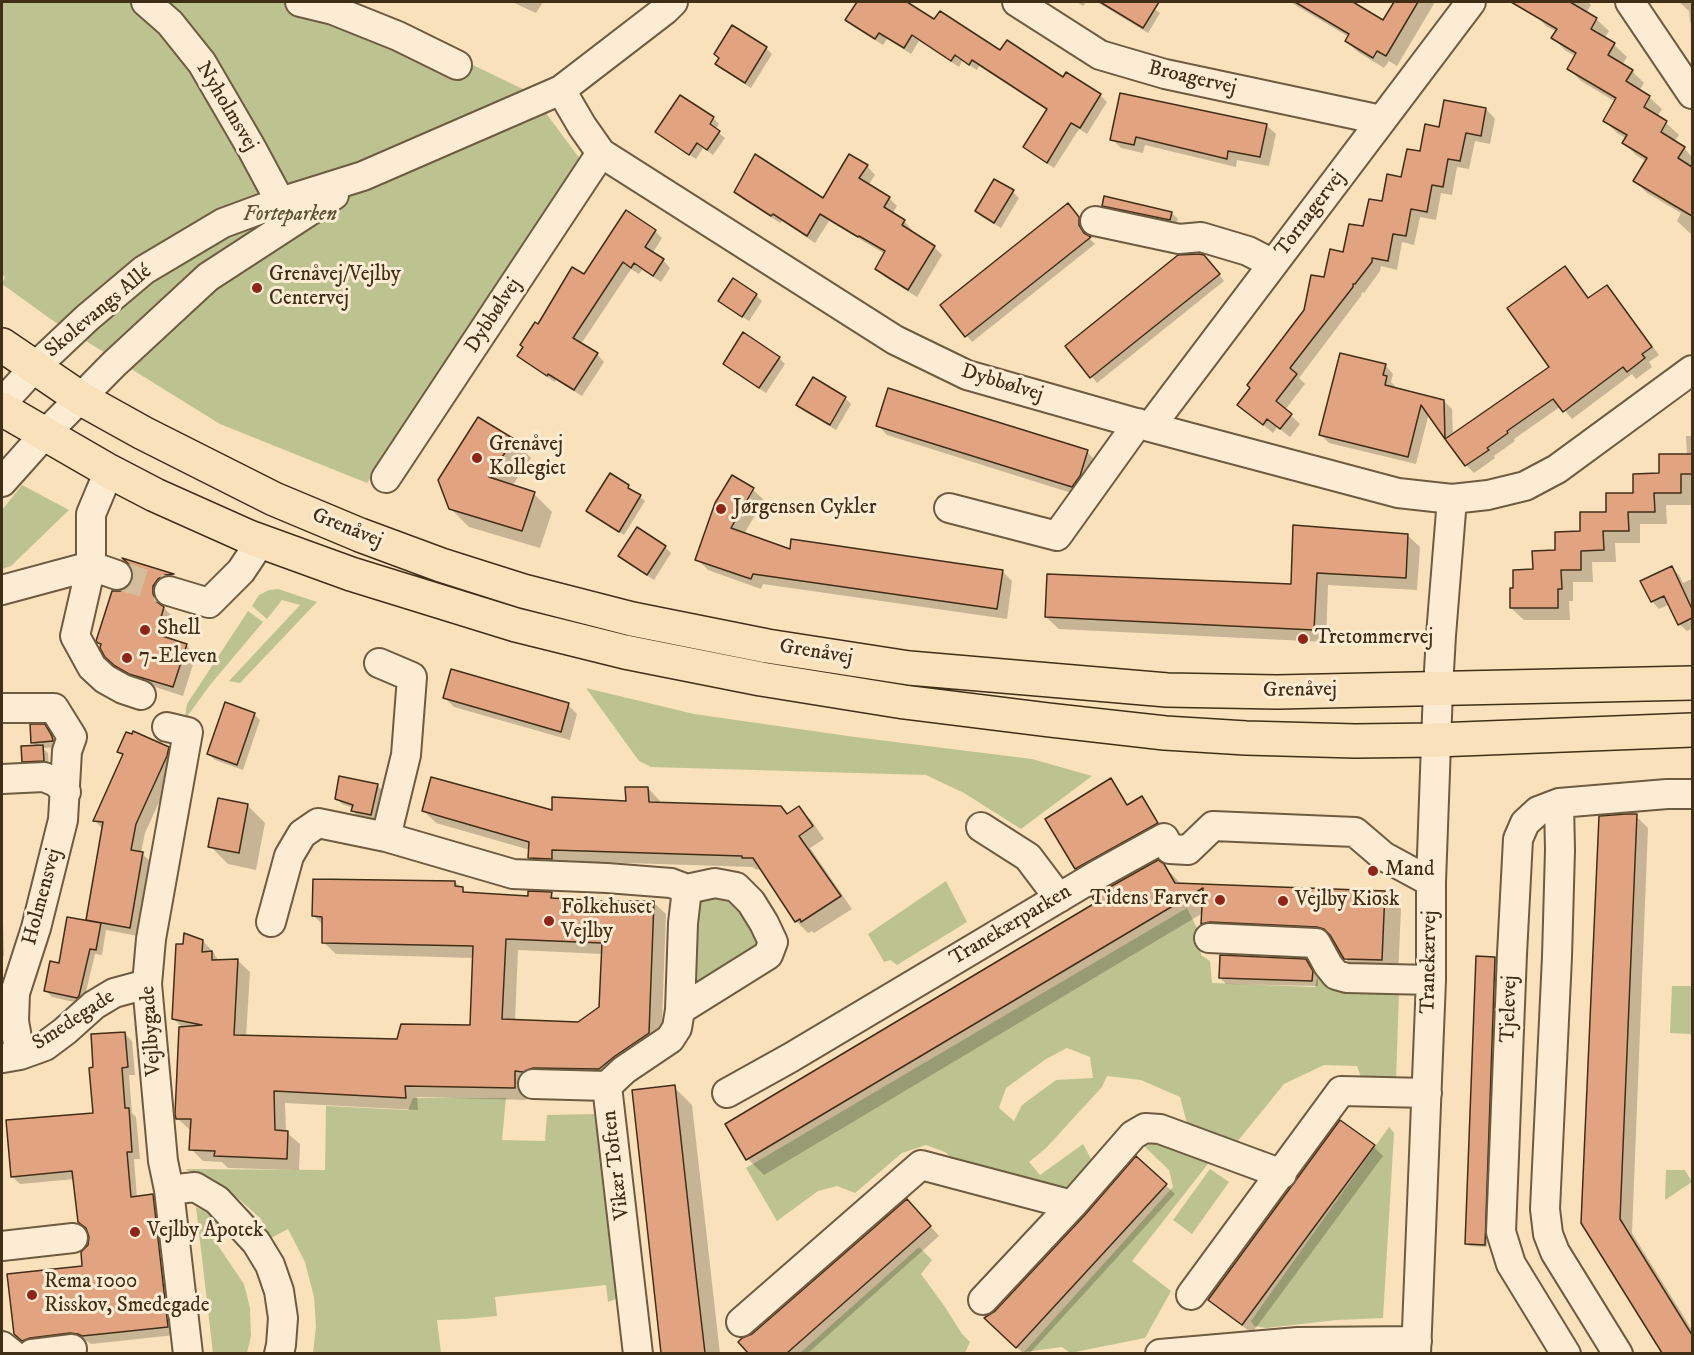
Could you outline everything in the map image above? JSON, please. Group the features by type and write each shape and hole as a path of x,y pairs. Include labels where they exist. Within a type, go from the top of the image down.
{"main road":[{"name":"Grenåvej","path":"2,345 80,398 143,433 274,499 360,536 441,565 513,588 632,619 767,646 909,668 1167,690 1277,692 1692,683"},
{"name":"Grenåvej","path":"2,409 154,495 261,541 351,574 516,625 625,652 761,679 915,704 1165,733 1311,740 1436,740 1692,730"}],"street":[{"name":"Nyholmsvej","path":"146,2 170,23 202,63 286,212"},
{"path":"300,2 334,6 457,65"},
{"name":"Skolevangs Allé","path":"2,482 114,364 208,277 286,212 561,90 673,2"},
{"name":"Broagervej","path":"1017,2 1100,55 1165,74 1382,120"},
{"name":"Tornagervej","path":"949,507 1057,536 1273,264 1471,2"},
{"path":"1630,2 1692,94"},
{"name":"Dybbølvej","path":"561,90 601,153 895,340 967,375 1398,493 1452,499"},
{"name":"Dybbølvej","path":"386,478 601,153"},
{"name":"Skolevangs Allé","path":"2,404 34,368 87,318 144,270 223,223 286,212"},
{"path":"1095,221 1179,239 1201,237 1248,251 1273,264"},
{"path":"1452,499 1488,495 1525,486 1563,464 1692,370"},
{"path":"108,471 91,514 91,566 75,636 93,667 105,679 123,689 141,695"},
{"name":"Tranekærvej","path":"1416,1347 1431,980 1431,882 1440,635 1452,499"},
{"path":"169,591 209,603 241,571 261,541"},
{"path":"2,590 91,566 117,574"},
{"path":"379,663 411,677 406,755 386,837"},
{"name":"Holmensvej","path":"2,708 54,708 72,737 68,751 63,820 36,928 12,968 15,993 11,1057"},
{"name":"Vejlbygade","path":"166,727 188,732 151,939 147,984 163,1161 169,1190 188,1353"},
{"path":"2,778 44,777 56,782 66,792"},
{"name":"Tjelevej","path":"1566,1353 1511,1264 1501,1232 1518,839 1525,823 1538,811 1559,803 1692,794"},
{"path":"1559,803 1557,957 1545,1209 1548,1234 1555,1252 1618,1353"},
{"path":"271,922 289,856 302,834 318,823 386,837 513,874 639,880 672,883 687,889 715,883 736,887 751,902 773,942 768,955 680,1010"},
{"name":"Tranekærparken","path":"727,1093 1164,838 1170,849 1188,849 1213,826 1355,832 1383,856 1431,882"},
{"path":"981,827 1028,857 1059,898"},
{"name":"Vikær Toften","path":"638,1353 608,1086 624,1070 670,1039 677,1028 687,889"},
{"path":"1209,938 1316,943 1336,975 1347,978 1431,980"},
{"name":"Smedegade","path":"11,1057 45,1046 94,1005 114,993 147,984"},
{"path":"533,1084 608,1086"},
{"path":"1191,1295 1341,1091 1426,1093"},
{"path":"982,1300 1072,1205 1133,1135 1145,1128 1160,1129 1282,1174"},
{"path":"741,1322 921,1165 1072,1205"},
{"path":"169,1190 195,1187 217,1200 256,1242 270,1265 279,1291 283,1318 279,1353"},
{"path":"2,1246 73,1238"},
{"path":"1160,1353 1298,1342 1416,1347"},
{"path":"2,1346 12,1353"},
{"path":"32,1353 72,1349"}],"green space":[{"name":"Forteparken","path":"2,2 330,2 369,15 531,93 586,167 367,483 220,424 52,320 2,284 5,277 2,274"},
{"path":"22,485 69,510 11,566 2,569 2,510"},
{"path":"278,589 317,602 240,683 229,681 300,605 282,600 267,619 252,606 259,595"},
{"path":"248,611 263,622 210,685 186,718 187,704"},
{"path":"586,688 694,714 1032,759 1092,776 1021,829 964,793 926,775 651,767 639,761"},
{"path":"946,881 967,922 897,965 890,960 884,962 868,934"},
{"path":"717,893 735,901 760,942 752,952 697,986 692,983 699,902"},
{"path":"1187,908 1200,934 1201,955 1210,961 1212,983 1315,987 1318,972 1399,992 1396,1082 1362,1080 1357,1066 1324,1065 1284,1084 1237,1142 1188,1127 1180,1097 1141,1080 1107,1076 1102,1087 1046,1148 1029,1162 1040,1175 1083,1144 1095,1166 1071,1191 954,1160 945,1152 926,1145 902,1153 855,1193 837,1186 818,1191 777,1221 746,1168","holes":["1067,1048 1090,1057 1093,1078 1056,1080 1022,1105 1014,1121 999,1108 1006,1088 1046,1059"]},
{"path":"1672,986 1692,986 1692,1034 1670,1033"},
{"path":"413,1098 506,1098 502,1140 545,1141 547,1115 594,1114 620,1297 608,1302 606,1285 495,1297 497,1316 437,1320 441,1353 313,1353 316,1326 314,1297 305,1262 288,1229 271,1238 261,1219 239,1199 213,1182 185,1169 325,1170 326,1106 408,1110"},
{"path":"1389,1127 1394,1133 1383,1318 1337,1320 1266,1328 1254,1326 1251,1321"},
{"path":"1156,1139 1211,1160 1132,1261 1171,1291 1145,1338 1070,1353 1062,1347 1024,1352 1173,1187 1169,1170 1145,1147"},
{"path":"1210,1169 1229,1182 1192,1234 1173,1220"},
{"path":"1666,1170 1685,1170 1692,1182 1665,1200"},
{"path":"196,1207 222,1220 210,1234 244,1284 250,1308 251,1336 247,1353 213,1353"},
{"path":"919,1247 932,1260 921,1274 962,1334 970,1342 965,1353 800,1353"}],"building":[{"path":"857,2 907,2 934,19 940,11 1000,50 1007,40 1063,77 1066,72 1101,94 1080,128 1071,123 1047,163 1023,147 1047,109 972,60 969,65 955,55 951,61 912,35 904,48 879,33 875,39 845,20"},
{"path":"1100,2 1159,2 1143,28"},
{"path":"1295,2 1353,2 1383,20 1394,2 1418,2 1386,56 1377,51 1373,58 1345,41 1349,34"},
{"path":"1511,2 1570,2 1597,18 1591,29 1615,43 1608,55 1633,70 1626,81 1650,96 1644,107 1667,121 1661,132 1685,147 1678,158 1692,167 1692,216 1633,181 1647,158 1622,143 1627,135 1603,121 1616,98 1567,69 1576,53 1551,38 1557,29"},
{"path":"732,25 767,47 745,83 715,64 719,58 714,54"},
{"path":"1120,93 1267,124 1260,157 1228,151 1227,159 1136,137 1134,145 1110,140"},
{"path":"680,95 714,117 710,124 720,131 707,150 697,143 689,155 655,132"},
{"path":"1444,100 1486,108 1481,136 1466,133 1460,161 1448,159 1443,187 1432,185 1427,212 1411,209 1406,236 1393,234 1388,261 1372,258 1372,262 1290,368 1297,374 1276,401 1292,414 1280,429 1267,419 1263,425 1237,405 1250,388 1247,385 1304,310 1311,275 1324,277 1330,249 1343,252 1349,224 1363,226 1369,199 1382,201 1387,174 1401,177 1407,149 1420,151 1425,124 1439,127"},
{"path":"755,154 823,198 849,154 868,165 859,178 890,197 884,207 905,220 902,225 935,246 908,290 875,269 885,251 820,214 807,236 734,192"},
{"path":"994,179 1014,190 994,223 975,211"},
{"path":"1104,196 1172,212 1170,220 1102,206"},
{"path":"1068,203 1079,217 1079,225 1084,233 1091,237 965,337 940,305"},
{"path":"626,210 656,230 645,247 664,259 653,276 634,263 631,268 623,262 573,338 598,353 574,390 548,374 547,376 517,356 523,347 520,345 535,322 538,324 572,267 584,274"},
{"path":"1178,255 1204,255 1220,274 1090,378 1065,346"},
{"path":"1565,266 1588,298 1607,285 1652,347 1642,354 1645,358 1627,372 1623,367 1563,412 1553,399 1507,431 1508,433 1487,448 1489,450 1465,466 1445,439 1549,367 1507,308"},
{"path":"733,278 757,294 742,317 718,301"},
{"path":"743,332 780,357 759,388 723,364"},
{"path":"1340,353 1386,364 1383,375 1387,376 1385,385 1444,400 1445,439 1421,405 1408,457 1319,435"},
{"path":"813,377 846,397 830,425 796,405"},
{"path":"888,388 1088,450 1080,476 1072,487 876,426"},
{"name":"Grenåvej Kollegiet","path":"478,417 514,439 489,477 535,492 522,531 449,509 438,480"},
{"path":"1659,454 1692,454 1692,474 1681,474 1681,493 1654,493 1655,512 1628,512 1629,531 1603,531 1604,550 1581,551 1581,570 1561,570 1562,589 1558,589 1558,608 1510,608 1513,570 1533,569 1532,551 1555,550 1555,532 1580,531 1580,512 1606,512 1606,493 1633,493 1633,474 1659,473"},
{"path":"610,473 629,485 628,488 641,495 619,532 586,511"},
{"path":"732,475 754,488 731,528 790,549 791,539 1003,570 997,609 753,574 751,579 695,560 715,503"},
{"path":"1293,525 1408,534 1406,578 1317,573 1314,630 1045,617 1047,574 1291,584"},
{"path":"637,527 666,546 647,575 618,556"},
{"path":"122,558 174,574 158,579 153,586 153,594 157,602 164,607 156,634 187,644 173,687 129,674 115,666 105,657 100,648 101,644 96,641 112,591 127,588 133,580 130,565"},
{"path":"1672,566 1692,609 1692,618 1678,625 1664,596 1651,602 1640,581"},
{"path":"451,669 569,703 561,732 443,698"},
{"path":"225,702 255,713 237,765 207,754"},
{"path":"30,724 45,724 53,741 31,743"},
{"path":"133,731 169,747 136,824 131,850 143,852 130,928 86,920 103,822 93,821 123,754 117,752 126,732 132,734"},
{"path":"43,745 44,761 22,762 21,746"},
{"path":"339,776 378,784 371,815 351,811 353,805 335,799"},
{"path":"431,777 552,810 552,797 626,801 625,787 648,787 649,802 781,806 787,814 799,806 813,826 799,836 841,896 801,922 800,919 795,922 753,858 552,850 552,859 528,858 529,842 422,811"},
{"path":"1111,778 1127,805 1142,796 1158,823 1075,869 1045,819"},
{"path":"218,798 248,804 239,853 208,847"},
{"path":"1637,814 1620,1219 1692,1335 1692,1353 1662,1353 1581,1223 1599,816"},
{"path":"1158,860 1164,864 1175,883 1385,891 1382,960 1344,959 1330,935 1324,929 1317,927 1210,922 1201,924 1203,888 746,1160 725,1124 1095,903 1092,897"},
{"path":"313,879 455,881 455,886 463,887 463,892 528,896 528,891 552,892 551,898 654,901 649,1033 599,1069 533,1068 523,1072 515,1071 515,1088 405,1086 406,1098 274,1091 275,1130 288,1131 287,1159 214,1156 215,1151 189,1150 191,1119 176,1119 175,1114 179,1027 202,1025 172,1019 176,944 183,944 184,933 203,940 202,952 212,951 212,960 238,959 234,1035 397,1039 401,1024 470,1025 473,946 322,943 322,917 312,916","holes":["506,939 602,943 599,1007 578,1022 502,1019"]},
{"path":"67,917 101,923 96,950 90,949 77,998 44,991 50,961 59,963"},
{"path":"1220,955 1306,959 1313,971 1312,981 1219,978"},
{"path":"1476,956 1495,957 1485,1245 1465,1244"},
{"path":"125,1032 128,1067 122,1068 125,1108 129,1108 132,1152 127,1152 131,1197 153,1194 168,1327 82,1336 70,1333 22,1341 14,1334 7,1274 82,1266 81,1252 88,1245 89,1237 86,1228 78,1222 72,1171 11,1177 6,1120 93,1113 89,1068 93,1067 91,1034"},
{"path":"675,1085 705,1353 661,1353 632,1090"},
{"path":"1340,1120 1375,1145 1242,1325 1208,1300"},
{"path":"1136,1156 1167,1184 1016,1348 984,1318 995,1311 1084,1216"},
{"path":"907,1199 931,1226 787,1353 748,1353 738,1342 752,1334"}],"tunnel":[{"path":"117,575 169,591"}],"place":[{"name":"Grenåvej/Vejlby Centervej","path":"257,288"},
{"name":"Grenåvej Kollegiet","path":"477,458"},
{"name":"Jørgensen Cykler","path":"721,509"},
{"name":"Shell","path":"145,630"},
{"name":"Tretommervej","path":"1303,639"},
{"name":"7-Eleven","path":"127,658"},
{"name":"Mand","path":"1373,871"},
{"name":"Tidens Farver","path":"1220,900"},
{"name":"Vejlby Kiosk","path":"1283,901"},
{"name":"Folkehuset Vejlby","path":"549,921"},
{"name":"Vejlby Apotek","path":"135,1232"},
{"name":"Rema 1000 Risskov, Smedegade","path":"32,1295"}]}
